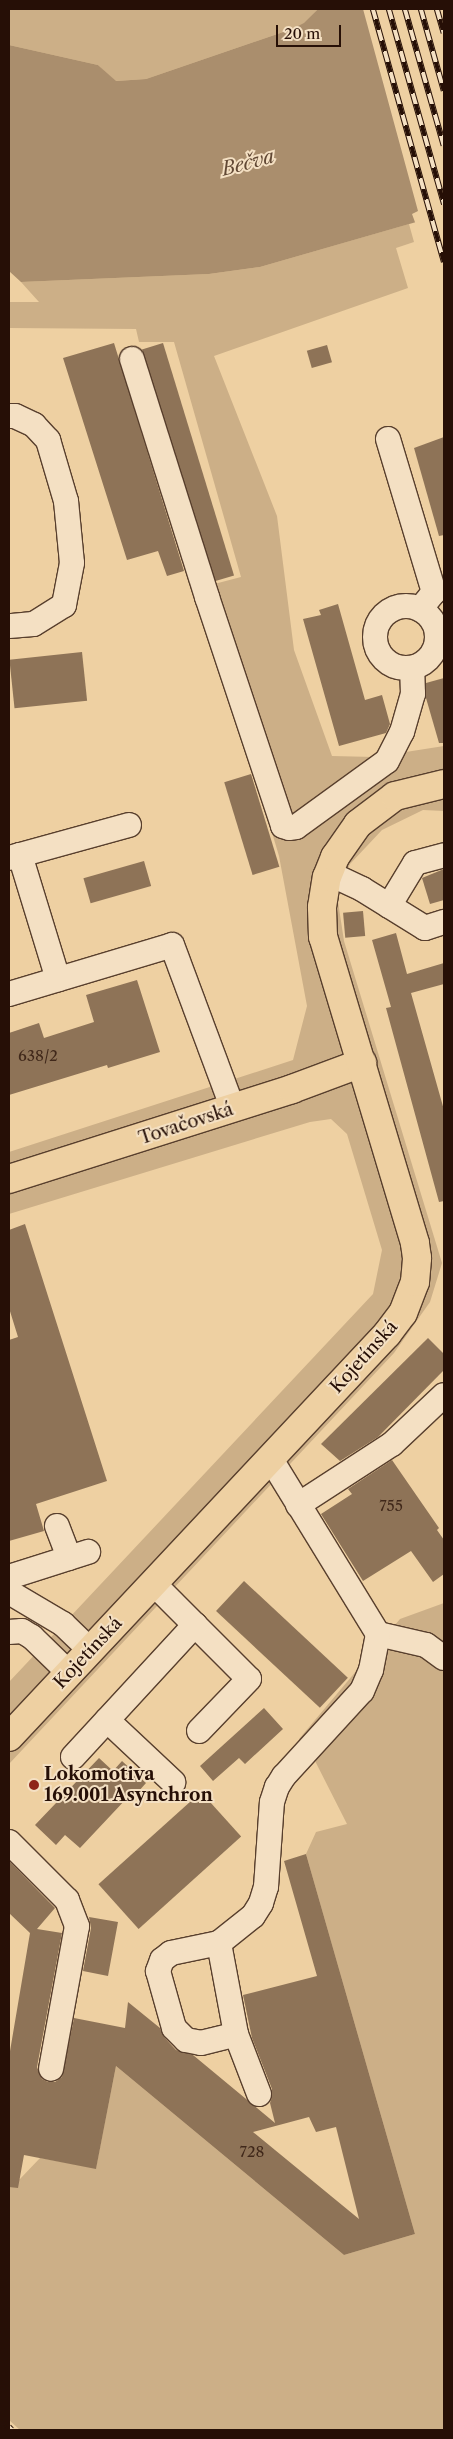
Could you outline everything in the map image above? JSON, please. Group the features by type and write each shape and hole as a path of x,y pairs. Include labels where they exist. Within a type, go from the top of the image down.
{"main road":[{"name":"Kojetínská","path":"9,1737 387,1334 403,1313 415,1282 417,1258 415,1243 323,937 322,907 328,872 335,857 354,830 375,809 395,796 444,784"},
{"name":"Tovačovská","path":"9,1179 292,1089 362,1063"}],"lane":[{"path":"132,359 280,821 289,828 296,827 387,761 402,732 413,694 412,668"},
{"path":"9,416 15,416 34,425 48,440 66,500 72,563 64,605 33,624 9,626"},
{"path":"388,439 434,592 420,609"},
{"path":"405,605 420,609 432,618 437,628 438,639 430,658 412,668 401,668 383,658 378,650 376,630 383,617 395,607 405,605"},
{"path":"329,804 354,830"},
{"path":"58,979 14,856 129,825"},
{"path":"389,906 415,863 444,855"},
{"path":"328,872 425,928 444,922"},
{"path":"9,994 172,945 233,1108"},
{"path":"298,1505 392,1444 444,1395"},
{"path":"236,2034 201,2043 186,2040 174,2028 158,1971 162,1960 171,1953 219,1943 253,1916 261,1903 266,1887 272,1802 277,1787 284,1776 362,1691 371,1670 378,1634 270,1458"},
{"path":"9,1577 78,1555 57,1526"},
{"path":"153,1583 249,1679 199,1731"},
{"path":"9,1592 63,1624 90,1650"},
{"path":"73,1757 195,1625"},
{"path":"9,1632 22,1631 32,1637 69,1672"},
{"path":"378,1634 426,1645 444,1658"},
{"path":"107,1720 173,1782"},
{"path":"9,1842 67,1900 77,1926 51,2069"},
{"path":"219,1943 236,2034 259,2094"}],"shaded area":[{"path":"9,9 318,9 304,24 292,29 146,79 115,81 98,65 9,45"},
{"path":"409,224 414,242 396,248 408,288 214,356 277,516 294,650 332,756 374,757 444,746 444,811 423,810 382,830 350,864 337,895 344,941 442,1263 430,1302 394,1353 9,1764 9,1682 373,1294 382,1250 347,1134 331,1119 310,1122 9,1214 9,1152 293,1060 307,1006 279,856 199,588 241,577 174,342 139,342 136,329 9,328 9,302 39,302 21,282 209,274 260,267"},
{"path":"444,1603 444,2430 20,2430 9,2420 9,2179 20,2179 40,2158 96,2168 116,2066 344,2255 415,2234 306,1854 316,1832 347,1824 311,1753 299,1739 400,1619"}],"water":[{"name":"Bečva","path":"318,9 444,9 444,214 260,267 209,274 21,282 9,271 9,45 98,65 116,81 146,79 292,29 304,23"}],"pier":[{"path":"363,9 444,9 444,217 416,225 412,214 418,211"}],"building":[{"path":"114,343 184,571 167,576 158,551 127,560 63,358"},
{"path":"163,343 234,575 213,582 142,349"},
{"path":"327,345 332,362 312,368 307,351"},
{"path":"444,437 444,535 439,536 414,448"},
{"path":"338,604 365,700 382,695 390,724 386,733 339,746 303,619 321,615 319,610"},
{"path":"82,652 87,701 15,708 9,660"},
{"path":"444,678 444,743 439,743 426,698 426,683"},
{"path":"251,774 279,867 253,875 224,782"},
{"path":"144,861 151,886 91,903 83,878"},
{"path":"444,869 444,900 430,904 422,878"},
{"path":"363,911 365,936 345,938 343,913"},
{"path":"396,933 407,974 444,963 444,984 411,993 444,1110 444,1201 439,1202 386,1008 391,1007 372,940"},
{"path":"137,980 160,1052 108,1068 107,1065 9,1095 9,1033 39,1023 44,1038 94,1022 86,995"},
{"path":"25,1224 107,1481 36,1504 44,1531 9,1541 9,1340 18,1337 9,1308 9,1230"},
{"path":"428,1338 444,1354 444,1370 378,1437 340,1461 321,1444"},
{"path":"392,1460 439,1528 437,1530 444,1540 444,1574 433,1582 411,1551 363,1581 321,1514 352,1494 348,1489"},
{"path":"244,1581 348,1678 320,1708 216,1611"},
{"path":"264,1708 283,1729 245,1764 239,1758 213,1781 200,1766"},
{"path":"99,1758 113,1771 122,1761 146,1783 130,1801 127,1798 80,1848 65,1835 56,1845 35,1825"},
{"path":"201,1792 241,1837 139,1929 98,1884"},
{"path":"306,1854 415,2234 344,2255 116,2066 96,2169 24,2155 18,2188 9,2187 9,2057 30,1933 9,1913 9,1861 55,1908 37,1929 62,1933 37,2067 42,2079 48,2082 55,2082 62,2077 74,2018 125,2028 128,2002 160,2028 164,2037 176,2050 193,2055 275,2123 270,2103 272,2089 252,2038 243,1995 317,1976 284,1861","holes":["309,2117 316,2132 336,2127 359,2219 253,2132"]},
{"path":"89,1917 118,1922 108,1976 83,1971 91,1928"}],"railway":[{"path":"373,9 444,262"},
{"path":"389,9 444,204"},
{"path":"405,9 444,146"},
{"path":"421,9 444,91"},
{"path":"437,9 444,33"},
{"path":"9,2427 12,2430"}],"place":[{"name":"Lokomotiva 169.001 Asynchron","path":"34,1785"}]}
